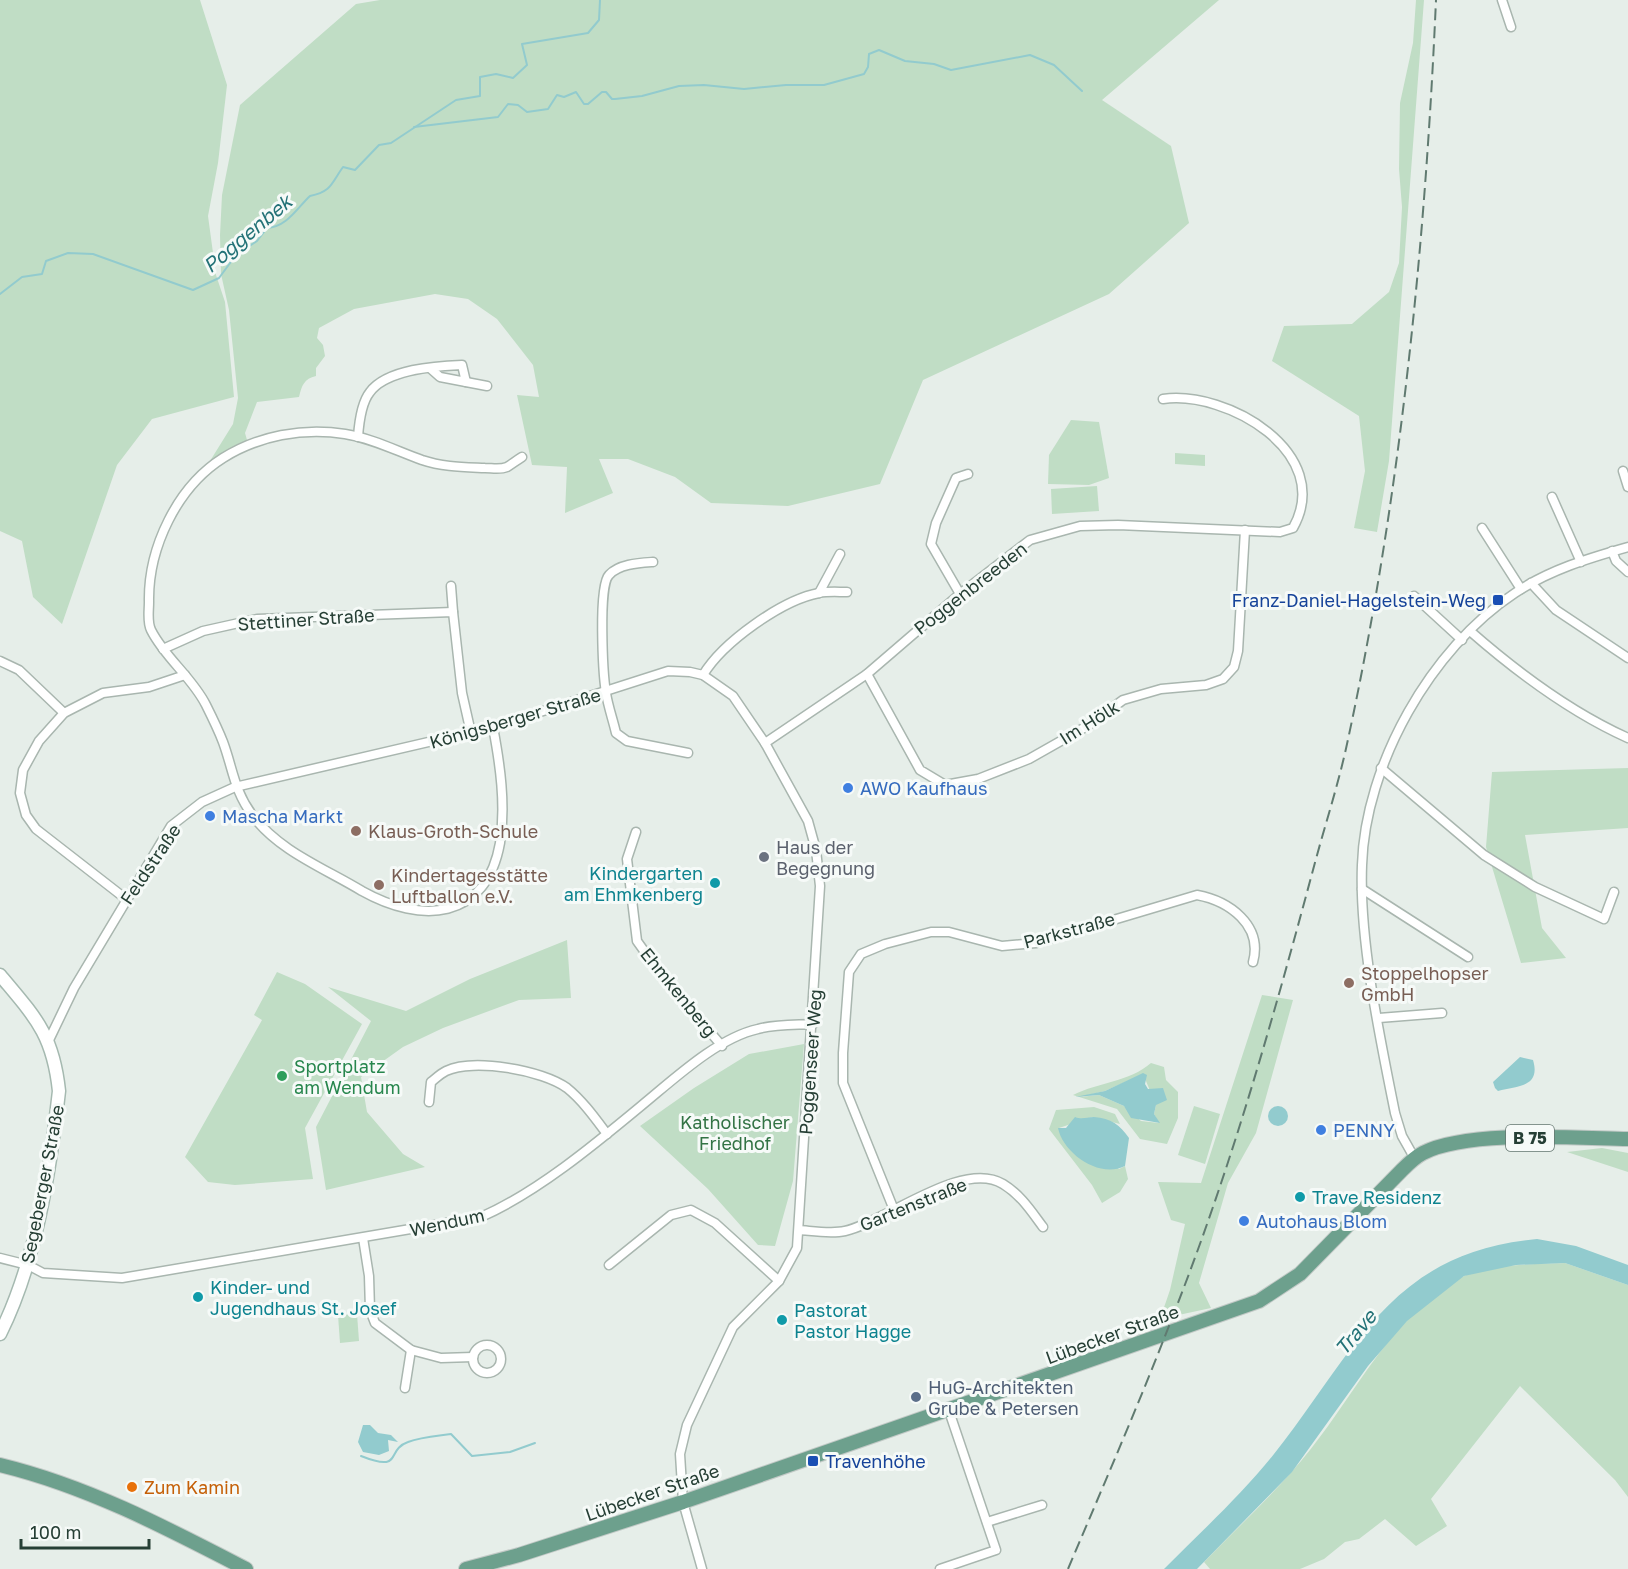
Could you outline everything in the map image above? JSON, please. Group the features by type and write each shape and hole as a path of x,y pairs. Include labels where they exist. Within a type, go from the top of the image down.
{"main road":[{"name":"Segeberger Straße","path":"0,975 42,1027 57,1064 59,1091 28,1264 12,1309 0,1334"},
{"name":"Lübecker Straße","path":"466,1569 519,1555 683,1502 757,1474 949,1411 1259,1301 1300,1274 1373,1197 1415,1159 1433,1149 1504,1138 1628,1139"},
{"path":"0,1464 61,1483 116,1505 246,1569"}],"street":[{"path":"1502,0 1511,27"},
{"path":"357,437 360,416 370,392 396,374 462,365 466,382"},
{"path":"431,369 440,377 487,386"},
{"name":"Poggenbreeden","path":"765,743 867,674 960,594 1030,540 1080,526 1118,525 1287,532 1299,517 1302,491 1300,478 1286,449 1272,435 1233,411 1210,403 1175,397 1163,399"},
{"path":"493,728 499,759 502,813 500,843 486,881 469,901 451,909 432,912 411,910 376,898 279,842 254,817 235,787 223,742 204,701 149,627 148,586 158,541 186,491 222,458 267,437 299,433 339,433 423,460 459,468 497,469 507,467 522,457"},
{"path":"1623,471 1628,487"},
{"path":"960,594 931,544 936,523 956,478 968,474"},
{"path":"1552,497 1581,562"},
{"path":"1482,528 1521,589"},
{"name":"Im Hölk","path":"867,674 920,770 945,785 978,779 1029,759 1089,725 1123,700 1161,689 1206,685 1223,679 1234,667 1238,651 1245,530"},
{"path":"1415,1159 1402,1136 1395,1113 1379,1018 1362,889 1364,836 1381,768 1414,702 1462,640 1490,612 1531,584 1581,562 1628,547"},
{"path":"1612,551 1616,561 1628,572"},
{"path":"819,593 840,554"},
{"path":"652,562 613,571 604,582 602,598 606,693 616,733 627,741 688,753"},
{"path":"1531,584 1556,610 1628,658"},
{"path":"451,586 460,682 471,733"},
{"path":"704,675 730,644 767,617 819,593 847,592"},
{"path":"1414,596 1462,640"},
{"name":"Stettiner Straße","path":"164,649 203,631 256,619 453,612"},
{"path":"1470,631 1513,667 1575,710 1628,738"},
{"path":"0,661 19,670 63,713"},
{"name":"Königsberger Straße","path":"235,787 493,728 668,671 704,675 733,696 765,743"},
{"path":"126,899 51,843 36,829 26,815 20,793 23,770 39,741 63,713 103,693 149,687 185,675"},
{"name":"Poggenseer Weg","path":"683,1502 680,1454 691,1415 733,1327 779,1281 797,1248 799,1230 820,886 816,850 804,813 765,743"},
{"path":"1381,768 1484,855 1535,887 1604,919 1614,892"},
{"name":"Feldstraße","path":"49,1041 74,988 171,826 202,802 235,787"},
{"name":"Ehmkenberg","path":"636,832 627,859 638,941 662,976 722,1046"},
{"path":"1362,889 1468,957"},
{"name":"Parkstraße","path":"894,1210 843,1083 849,972 861,954 885,944 931,932 949,932 1002,946 1036,943 1197,895 1210,897 1240,914 1250,928 1256,950 1253,962"},
{"path":"1379,1018 1442,1013"},
{"name":"Wendum","path":"0,1258 28,1264 43,1273 122,1278 481,1217 525,1196 607,1134 689,1065 759,1028 813,1024"},
{"path":"429,1102 431,1082 447,1070 488,1065 519,1070 544,1076 565,1087 582,1101 607,1134"},
{"name":"Gartenstraße","path":"799,1230 844,1231 950,1185 982,1178 1001,1183 1021,1198 1043,1227"},
{"path":"609,1265 671,1215 691,1210 715,1223 779,1281"},
{"path":"363,1238 369,1276 370,1310 375,1323 411,1350 441,1358 473,1357"},
{"path":"405,1388 411,1350"},
{"path":"940,1569 996,1550 949,1411"},
{"path":"683,1502 702,1569"},
{"path":"987,1522 1042,1505"}],"green space":[{"path":"0,0 200,0 227,85 218,163 208,216 216,275 225,302 234,397 152,419 117,465 62,624 33,597 22,541 0,531"},
{"path":"380,0 1219,0 1102,100 1171,146 1189,223 1109,294 923,380 880,484 788,506 711,503 675,477 628,459 599,459 613,493 565,513 567,467 532,465 517,395 539,397 533,365 497,319 468,299 435,294 354,309 319,328 317,338 323,345 325,356 316,368 316,376 304,383 299,397 257,402 245,433 247,440 210,461 233,424 238,398 229,310 221,274 220,235 222,195 240,105 356,4"},
{"path":"1416,0 1424,0 1389,461 1377,532 1354,528 1365,471 1359,416 1272,361 1284,326 1352,324 1389,292 1399,263 1402,207 1399,169 1400,103 1413,43"},
{"path":"1071,420 1099,422 1109,478 1089,485 1048,484 1049,455"},
{"path":"1175,453 1205,455 1205,466 1175,464"},
{"path":"1097,486 1099,511 1052,514 1051,489"},
{"path":"1628,768 1628,828 1525,835 1542,928 1566,958 1521,963 1486,847 1492,772"},
{"path":"567,940 571,998 519,1000 443,1028 403,1047 361,1077 367,1112 403,1154 425,1167 326,1190 316,1127 371,1021 328,987 406,1011 470,979"},
{"name":"Sportplatz am Wendum","path":"277,972 305,984 362,1024 305,1128 313,1179 235,1185 208,1182 185,1157 262,1020 254,1015"},
{"path":"1262,995 1293,1000 1256,1133 1228,1183 1199,1283 1211,1308 1160,1319 1170,1290 1185,1224 1171,1220 1158,1182 1201,1183"},
{"name":"Katholischer Friedhof","path":"804,1044 793,1181 775,1246 758,1245 708,1189 640,1126 694,1088 749,1054"},
{"path":"1151,1063 1164,1067 1166,1080 1178,1092 1178,1118 1167,1144 1140,1139 1117,1109 1079,1097 1073,1095 1133,1074","holes":["1143,1074 1156,1105 1154,1114 1159,1123 1141,1121 1124,1106 1099,1095 1079,1097 1105,1091"]},
{"path":"1194,1106 1220,1114 1205,1164 1178,1155"},
{"path":"1094,1107 1115,1114 1120,1124 1092,1117 1059,1128 1119,1169 1125,1166 1128,1179 1120,1192 1102,1203 1092,1185 1049,1129 1056,1110"},
{"path":"1602,1148 1628,1153 1628,1172 1567,1152"},
{"path":"1565,1263 1628,1285 1628,1497 1615,1480 1520,1386 1431,1499 1447,1526 1416,1546 1385,1519 1359,1539 1345,1542 1324,1559 1300,1569 1210,1569 1204,1562 1298,1465 1378,1355 1415,1312 1437,1293 1462,1277 1485,1269"},
{"path":"357,1314 359,1341 340,1343 338,1315"}],"water":[{"path":"1520,1057 1533,1060 1534,1076 1526,1084 1498,1091 1493,1082"},
{"path":"1143,1073 1147,1075 1145,1084 1148,1089 1163,1088 1167,1100 1156,1105 1154,1114 1160,1123 1131,1118 1124,1106 1099,1095 1075,1097 1105,1091"},
{"path":"1278,1106 1285,1109 1288,1116 1285,1123 1278,1126 1271,1123 1268,1116 1271,1109"},
{"path":"1075,1117 1105,1119 1122,1129 1129,1138 1125,1166 1104,1169 1084,1161 1075,1154 1061,1137 1058,1128 1066,1128"},
{"path":"1537,1239 1576,1246 1628,1265 1628,1285 1565,1263 1516,1265 1464,1276 1407,1321 1368,1366 1292,1472 1197,1569 1164,1569 1248,1484 1303,1416 1354,1345 1381,1313 1411,1286 1445,1264 1487,1248"},
{"path":"363,1425 370,1425 378,1433 391,1435 398,1442 388,1440 389,1451 379,1455 363,1452 358,1442"}],"waterway":[{"name":"Poggenbek","path":"0,294 22,277 42,274 46,261 68,253 93,254 193,290 219,278 236,255 257,241 267,228 286,221 310,196 327,189 343,167 355,170 379,145 391,143 456,100 480,96 480,77 496,74 513,78 527,65 522,44 588,33 599,20 600,0"},
{"path":"414,127 498,117 508,104 518,105 527,112 548,109 557,95 564,97 576,92 584,104 588,104 602,92 606,92 612,99 615,99 642,96 679,86 704,85 744,89 786,85 824,85 864,74 868,67 869,54 879,50 905,61 934,64 951,70 1030,55 1054,65 1082,91"},
{"path":"361,1456 374,1461 389,1461 397,1450 408,1442 451,1434 472,1456 510,1452 535,1443"}],"railway":[{"path":"1068,1569 1161,1345 1214,1204 1282,982 1343,760 1366,652 1396,467 1425,187 1436,0"}],"place":[{"name":"Franz-Daniel-Hagelstein-Weg","path":"1498,600"},
{"name":"AWO Kaufhaus","path":"848,788"},
{"name":"Mascha Markt","path":"210,816"},
{"name":"Klaus-Groth-Schule","path":"356,831"},
{"name":"Haus der Begegnung","path":"764,857"},
{"name":"Kindergarten am Ehmkenberg","path":"715,883"},
{"name":"Kindertagesstätte Luftballon e.V.","path":"379,885"},
{"name":"Stoppelhopser GmbH","path":"1349,983"},
{"name":"Sportplatz am Wendum","path":"282,1076"},
{"name":"PENNY","path":"1321,1130"},
{"name":"Trave Residenz","path":"1300,1197"},
{"name":"Autohaus Blom","path":"1244,1221"},
{"name":"Kinder- und Jugendhaus St. Josef","path":"198,1297"},
{"name":"Pastorat Pastor Hagge","path":"782,1320"},
{"name":"HuG-Architekten Grube & Petersen","path":"916,1397"},
{"name":"Travenhöhe","path":"813,1461"},
{"name":"Zum Kamin","path":"132,1487"}],"water label":[{"name":"Trave","path":"1355,1332"}]}
